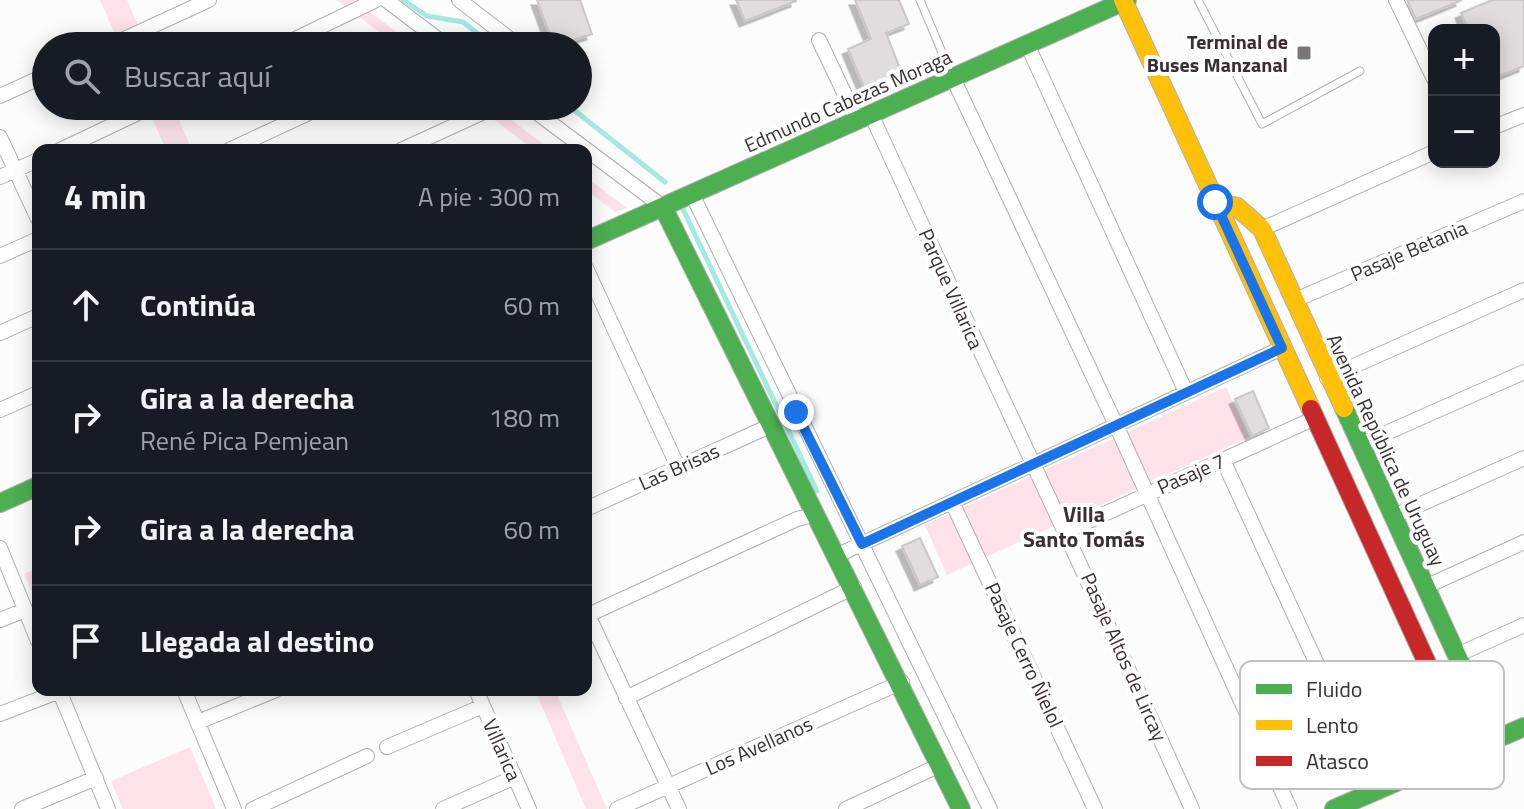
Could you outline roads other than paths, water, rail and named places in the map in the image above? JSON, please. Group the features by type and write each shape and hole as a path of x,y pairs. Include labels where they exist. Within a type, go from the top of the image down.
{"street":[{"path":"139,32 209,0"},
{"path":"310,32 376,0"},
{"path":"386,0 429,32"},
{"path":"459,0 501,32"},
{"path":"1125,0 1426,661"},
{"name":"Edmundo Cabezas Moraga","path":"592,238 1125,0"},
{"path":"1396,0 1428,67"},
{"name":"Parque Villarica","path":"819,40 864,117 1031,465"},
{"path":"1027,44 1186,392"},
{"path":"953,78 1116,425 1240,700"},
{"path":"0,96 32,81"},
{"path":"1500,125 1524,115"},
{"path":"73,144 123,120"},
{"path":"242,144 294,120"},
{"path":"414,144 466,120"},
{"path":"544,120 571,144"},
{"path":"0,137 32,205"},
{"path":"1215,202 1237,207 1262,229 1428,155"},
{"path":"592,159 663,207 902,682 961,809"},
{"path":"0,177 32,163"},
{"path":"692,194 990,809"},
{"name":"Pasaje Betania","path":"1293,301 1524,201"},
{"name":"Avenida República de Uruguay","path":"1262,229 1327,378 1460,661"},
{"path":"0,256 32,242"},
{"path":"592,281 678,467"},
{"path":"1327,378 1524,290"},
{"path":"0,333 32,319"},
{"path":"838,555 1282,348"},
{"path":"1359,445 1524,372"},
{"path":"0,410 32,396"},
{"name":"Pasaje 7","path":"1067,531 1315,418"},
{"name":"Las Brisas","path":"592,502 772,425"},
{"path":"1392,517 1524,458"},
{"path":"1223,460 1316,661"},
{"name":"Pasaje Altos de Lircay","path":"1031,465 1067,531 1192,809"},
{"path":"0,503 32,489"},
{"name":"Pasaje Cerro Ñielol","path":"952,502 1095,809"},
{"path":"592,611 797,519 817,514"},
{"path":"1425,587 1524,542"},
{"path":"0,548 32,627"},
{"path":"626,698 854,587"},
{"path":"0,620 25,610"},
{"path":"592,624 679,809"},
{"path":"1457,655 1524,625"},
{"name":"Los Avellanos","path":"617,809 902,682"},
{"path":"0,714 47,696"},
{"path":"62,696 108,809"},
{"path":"187,696 234,809"},
{"path":"198,722 261,696"},
{"name":"Villarica","path":"479,696 529,809"},
{"path":"387,747 483,706"},
{"path":"1504,735 1524,727"},
{"path":"253,809 367,756"},
{"path":"846,809 940,765"},
{"path":"443,809 515,777"},
{"path":"22,809 96,778"},
{"path":"1281,789 1290,809"},
{"path":"1334,809 1375,790"}],"lane":[{"path":"920,0 953,78"},
{"path":"1198,0 1262,124 1360,71"}],"waterway":[{"path":"403,0 427,16 463,22 476,32"},
{"path":"587,120 665,182"},
{"path":"681,205 817,491"}],"place":[{"name":"Terminal de Buses Manzanal","path":"1304,53"}],"district":[{"name":"Villa Santo Tomás","path":"1084,526"}]}
